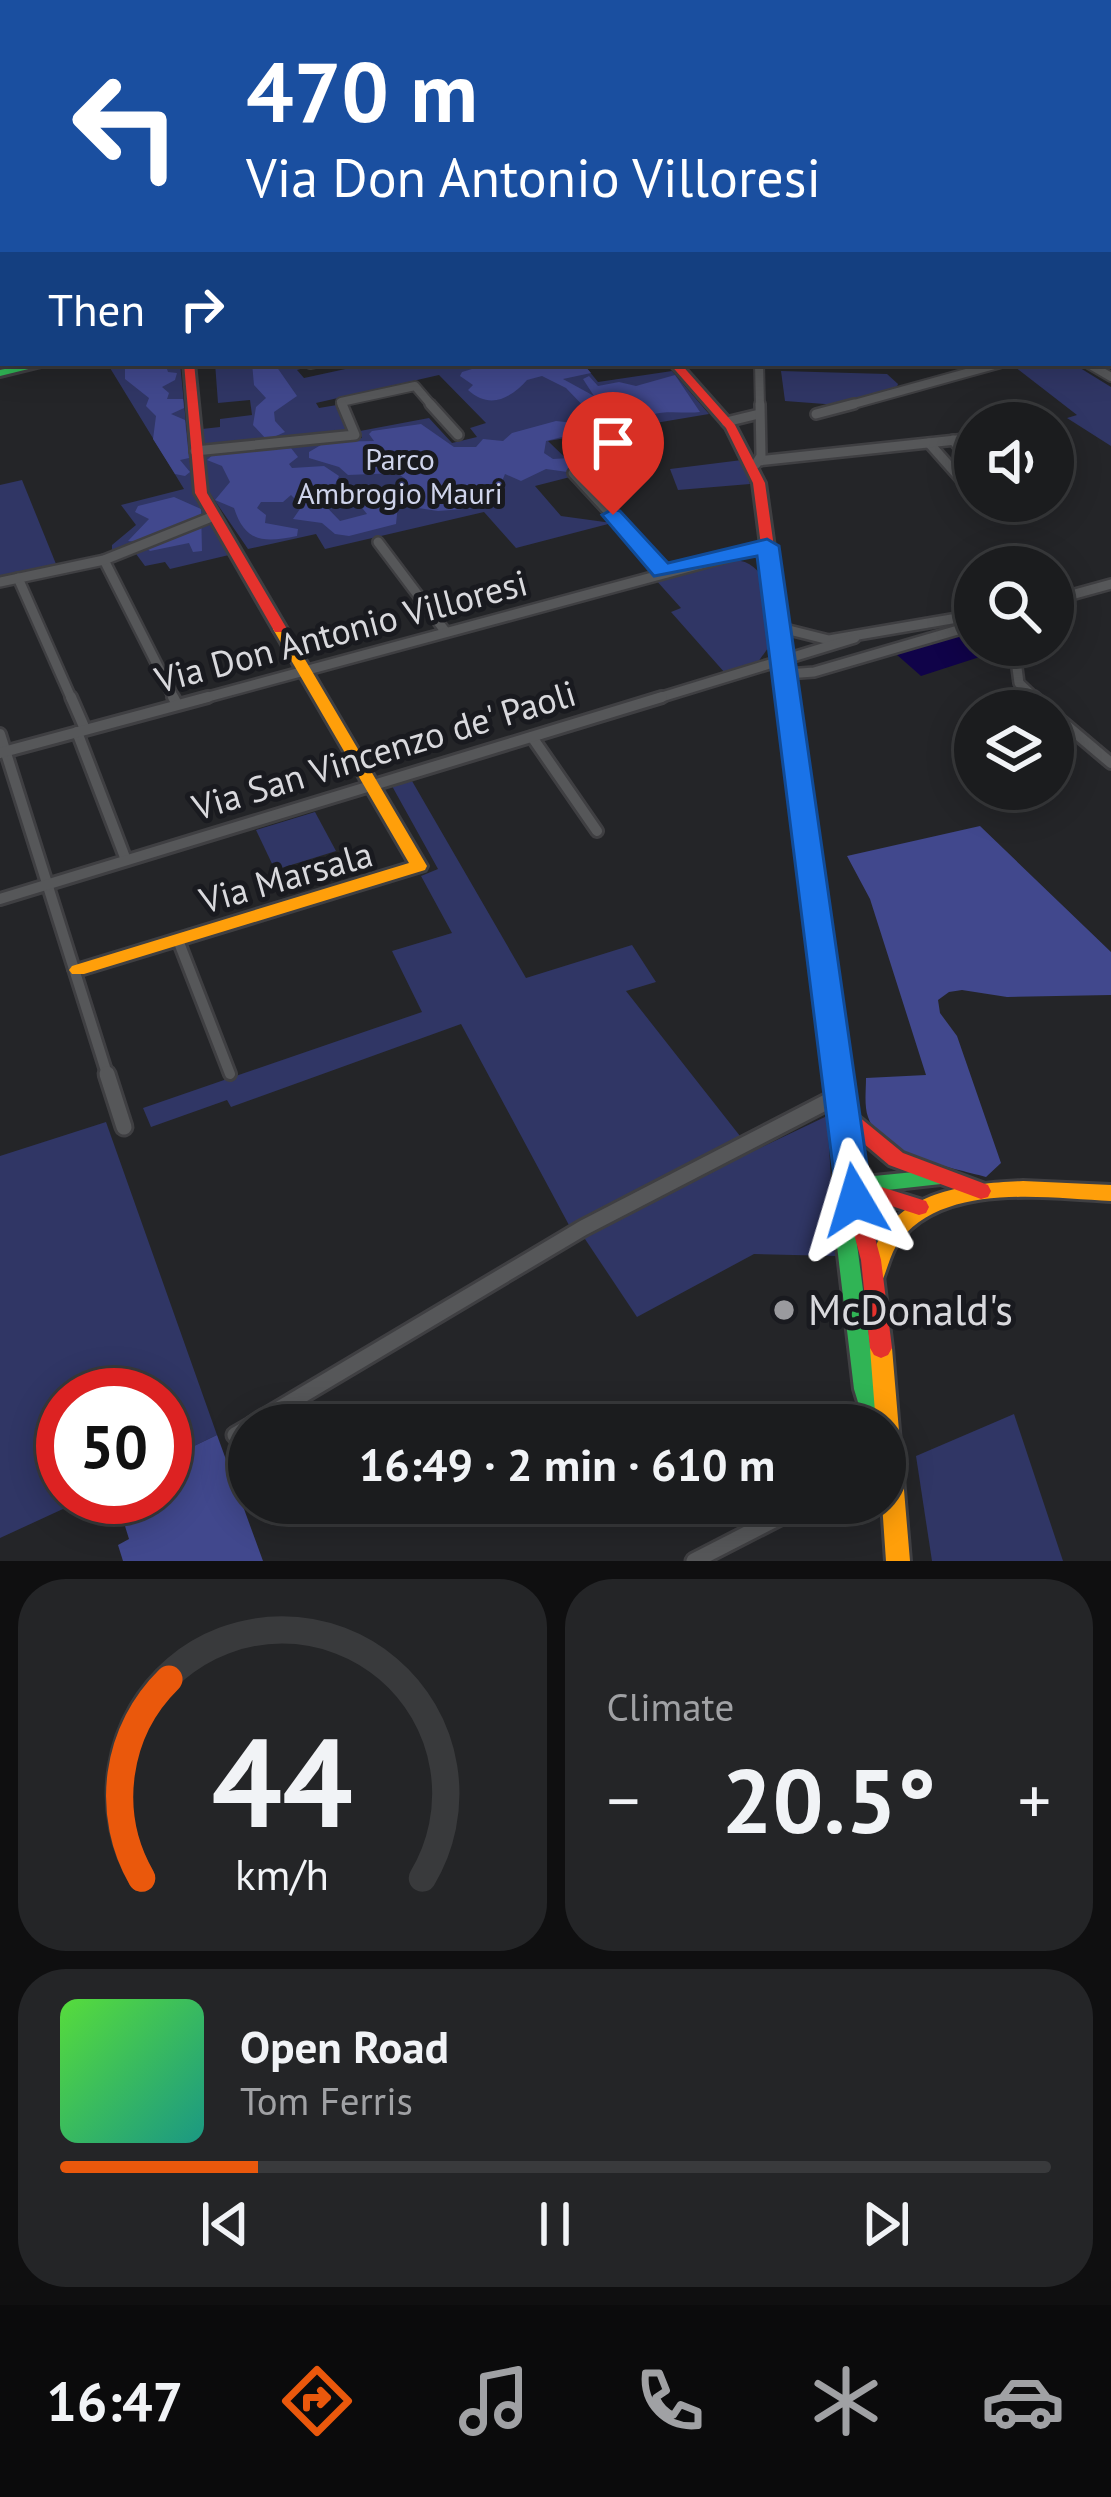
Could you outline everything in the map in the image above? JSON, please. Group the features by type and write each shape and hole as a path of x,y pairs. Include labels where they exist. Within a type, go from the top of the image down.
{"main road":[{"path":"0,373 34,366"},
{"path":"189,366 201,493 374,784"},
{"path":"677,366 727,422 756,464 782,628 854,1193 865,1228 885,1404"},
{"name":"Via Marsala","path":"78,970 412,872 419,860 374,784"},
{"path":"844,1116 896,1159 937,1178 983,1191 1111,1193"},
{"path":"854,1193 937,1178"},
{"path":"872,1289 884,1250 911,1212 983,1191"},
{"path":"854,1193 921,1207"},
{"path":"854,1193 845,1229 870,1404"},
{"path":"893,1524 898,1561"}],"street":[{"path":"759,366 756,464 953,440"},
{"path":"816,414 991,366"},
{"path":"195,451 355,435 341,402 415,386 458,435"},
{"path":"727,422 759,414"},
{"path":"929,443 954,471"},
{"path":"573,473 663,571"},
{"path":"0,582 104,560 213,517"},
{"path":"378,542 445,631"},
{"name":"Via Don Antonio Villoresi","path":"3,752 767,546"},
{"path":"104,560 178,704"},
{"path":"18,578 81,731 126,860"},
{"path":"1074,594 1111,584"},
{"path":"782,628 814,639 855,638 954,619"},
{"path":"786,668 814,672 954,631"},
{"path":"786,668 855,638"},
{"name":"Via San Vincenzo de' Paoli","path":"0,899 532,737 786,668"},
{"path":"1074,732 1111,763"},
{"path":"0,734 124,1127"},
{"path":"532,737 596,831"},
{"path":"178,940 230,1074"},
{"path":"287,1404 583,1228 842,1094"},
{"path":"694,1561 766,1524"}],"green space":[{"name":"Parco Ambrogio Mauri","path":"109,366 180,366 193,494 229,555 170,569 165,562 145,566 131,547 112,552 112,545 136,525 121,505 184,489"},
{"name":"Parco Ambrogio Mauri","path":"215,366 306,366 297,370 304,378 359,366 585,366 598,382 672,371 709,414 548,441 582,474 535,486 561,516 612,523 516,548 484,512 325,549 316,534 248,549 209,492 205,454 362,438 360,431 429,418 452,443 477,437 470,428 486,423 439,375 316,403 319,408 337,405 349,432 204,447 202,429 220,427 220,419 252,415 250,400 218,403"},
{"path":"1077,366 1111,387 1111,446 1074,422 1074,402 1060,402 1015,367"},
{"path":"781,371 887,374 898,384 896,389 838,405 785,401"},
{"path":"742,460 750,484 678,490 670,469"},
{"path":"22,480 56,564 0,576 0,485"},
{"path":"734,560 747,563 762,578 773,641 758,662 725,673 671,612 681,608 655,579"},
{"path":"412,781 526,978 632,945 656,982 626,991 740,1136 570,1227 461,1024 231,1107 227,1100 151,1127 143,1108 422,1012 392,951 452,933 421,876 438,869 392,786"},
{"path":"315,812 336,851 275,870 256,830"},
{"path":"827,1116 836,1256 754,1254 637,1317 581,1233"},
{"path":"106,1122 217,1435 192,1447 192,1368 36,1368 36,1521 0,1538 0,1156"},
{"path":"1014,1414 1063,1561 932,1561 916,1456"}],"shaded area":[{"path":"125,366 166,366 168,372 177,373 175,380 162,387 169,393 167,399 183,399 184,408 171,414 185,420 189,458 180,460 190,472 185,476 175,474 153,439 156,416 146,406 149,398 125,379"},
{"path":"252,366 276,366 297,396 274,412 285,432 267,440 253,425 256,407 266,398 254,385"},
{"path":"482,366 585,366 591,373 563,379 594,396 583,379 589,376 598,386 619,382 636,386 675,375 700,412 657,414 603,425 586,421 590,413 566,388 542,376 492,400 468,390 473,385 460,376"},
{"path":"556,421 583,424 586,431 546,441 544,453 553,459 604,456 609,462 598,469 578,471 582,474 546,469 521,481 505,474 501,484 458,490 493,498 489,507 438,511 398,505 396,524 349,536 335,534 322,523 293,519 302,506 291,495 283,502 261,502 257,508 266,515 265,523 298,529 297,536 265,539 250,534 234,508 215,500 230,482 222,466 207,460 215,453 291,448 298,457 289,464 292,468 324,466 339,476 334,487 321,486 313,493 340,521 367,514 355,499 366,495 394,500 394,493 407,480 397,473 348,475 339,467 309,458 309,452 326,442 374,441 372,431 421,424 454,447 476,447 483,439 503,441 512,433"},
{"path":"174,497 201,509 202,551 193,552 189,543 150,551 140,542 128,541 149,519 135,512 138,506"},
{"path":"954,637 954,665 921,676 896,654"},
{"path":"980,826 1111,952 1111,995 1007,997 962,990 938,1000 940,1013 957,1036 1001,1163 986,1177 902,1150 875,1130 868,1117 866,1078 926,1075 870,899 847,856"},
{"path":"217,1435 228,1465 228,1524 249,1524 263,1561 123,1561 118,1545 129,1539 124,1524 192,1524 192,1447"}],"traffic: fast":[{"path":"0,373 34,366"},
{"path":"854,1186 934,1178"},
{"path":"855,1200 845,1229 870,1404"}],"traffic: slow":[{"path":"78,970 419,866 280,629"},
{"path":"875,1275 889,1240 909,1218 933,1204 991,1190 1111,1193"},
{"path":"881,1348 898,1561"}],"traffic: jam":[{"path":"189,366 201,493 280,629"},
{"path":"677,366 731,427 759,483 855,1200 871,1260 881,1348"},
{"path":"844,1116 896,1159 981,1191"},
{"path":"854,1186 919,1207"}],"place":[{"name":"McDonald's","path":"784,1310"}],"route":[{"path":"613,515 663,571 767,546 782,628 855,1200"}]}
